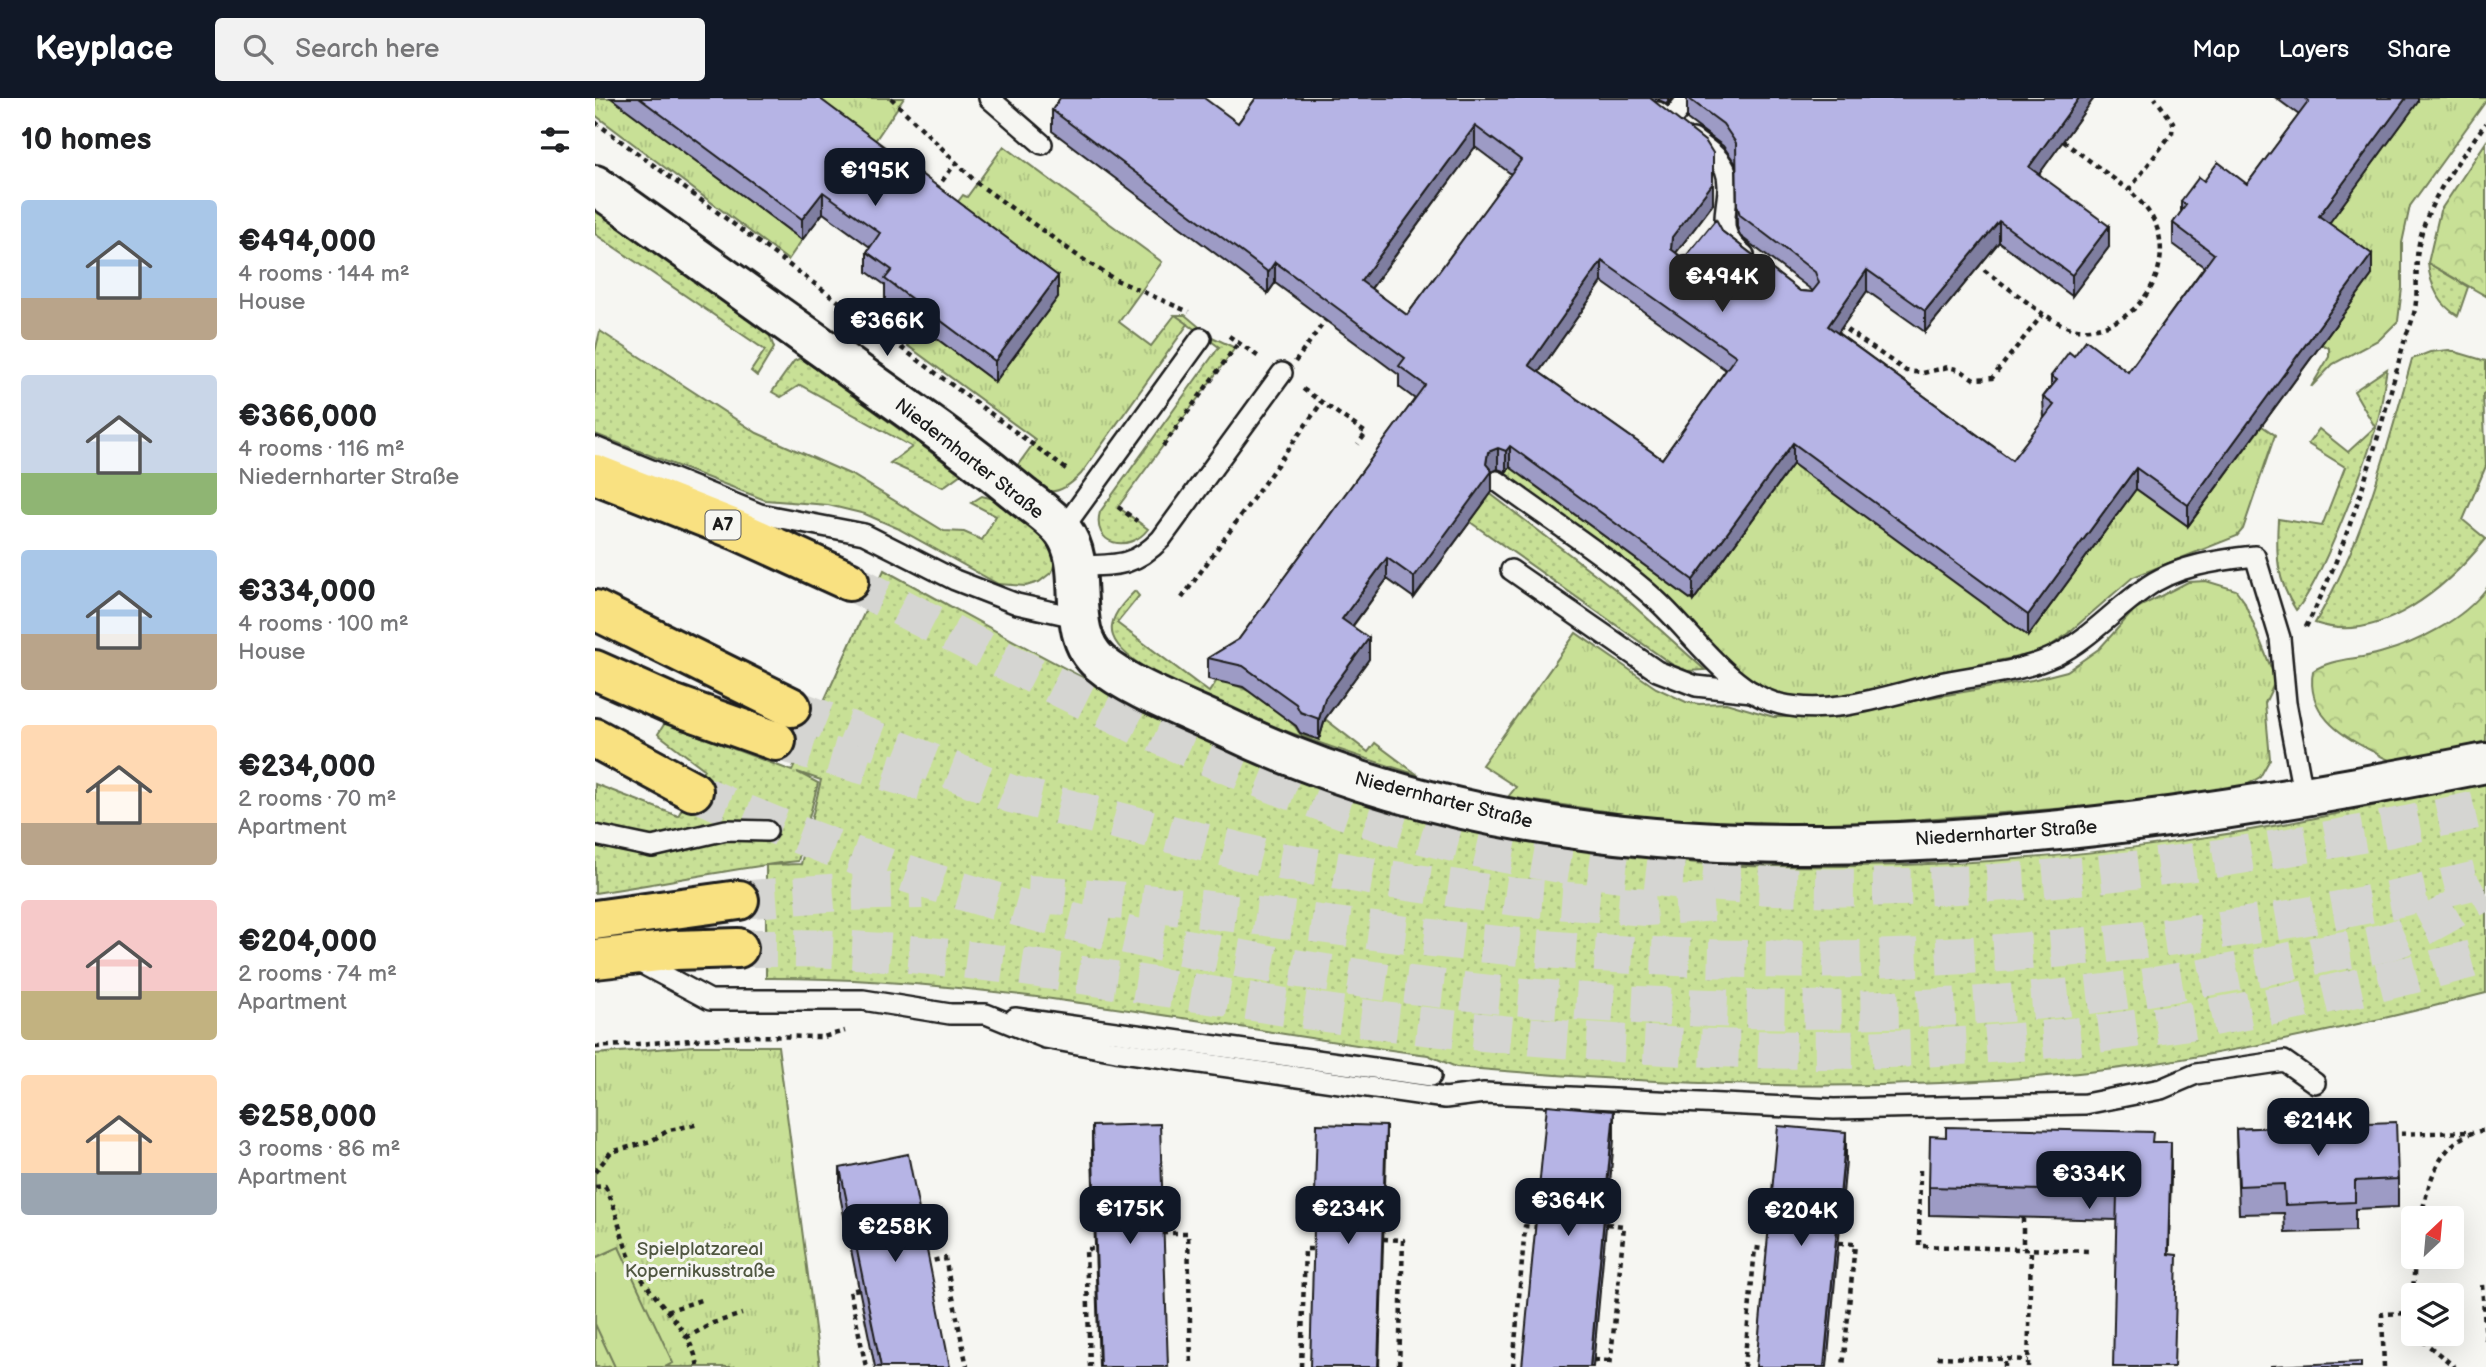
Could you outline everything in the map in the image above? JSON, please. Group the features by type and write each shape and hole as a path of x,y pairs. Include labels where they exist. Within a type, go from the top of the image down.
{"highway":[{"name":"A7","path":"595,474 737,530 849,581"},
{"path":"595,610 783,724 669,703 595,670"},
{"path":"595,738 693,790"},
{"path":"595,920 739,900"},
{"path":"610,957 738,948"}],"street":[{"name":"Niedernharter Straße","path":"595,185 981,461 1062,530 1076,566 1080,618 1095,659 1120,676 1255,741 1333,771 1406,794 1560,826 1685,840 1825,843 2123,824 2304,798 2486,763"}],"lane":[{"path":"989,98 1042,144"},
{"path":"1688,98 1664,116 1715,155 1725,170 1725,228 1730,243 1762,269"},
{"path":"1707,231 1724,209"},
{"path":"1062,530 1201,338"},
{"path":"1076,566 1122,565 1149,552 1288,368"},
{"path":"595,447 760,514 864,534 955,580 1017,604 1080,618"},
{"path":"1497,481 1655,599 1710,658 1776,704 1838,707 2030,666 2075,644 2145,587 2177,573 2219,560 2255,556 2280,638 2287,704 2304,798"},
{"path":"1511,570 1657,671 1696,686 1756,692"},
{"path":"595,835 652,847 726,830 767,831"},
{"path":"610,957 710,1000 863,1000 950,1014 986,1014 1431,1076"},
{"path":"986,1014 1045,1038 1081,1045 1445,1098 1484,1093 1834,1109 2085,1104 2161,1089 2196,1074 2284,1061 2315,1083"}],"path":[{"path":"891,98 917,121 955,164 1078,256 1114,279 1192,313"},
{"path":"2129,190 2172,133 2173,122 2155,98"},
{"path":"595,122 1118,507 1124,499"},
{"path":"2303,634 2345,535 2374,452 2406,335 2414,319 2419,297 2417,256 2431,209 2442,184 2486,124"},
{"path":"1969,259 2043,314 2076,330 2103,327 2124,317 2144,300 2154,285 2160,265 2160,244 2154,220 2129,190 2063,141"},
{"path":"928,200 955,164"},
{"path":"1288,368 1334,310"},
{"path":"1830,318 1906,371 1923,373 1954,368 1981,380 1992,378 2043,314"},
{"path":"1222,332 1232,338"},
{"path":"1155,456 1239,342"},
{"path":"1182,598 1322,402"},
{"path":"595,1047 748,1036 824,1037 856,1028"},
{"path":"595,1172 611,1152 632,1148 669,1130 700,1124"},
{"path":"2387,1134 2486,1130"},
{"path":"2424,1206 2429,1181 2438,1160 2454,1143 2471,1132"},
{"path":"1920,1170 1919,1246 2091,1251"},
{"path":"595,1187 605,1186 615,1206 632,1263 686,1338 698,1367"},
{"path":"2023,1218 2023,1249"},
{"path":"1594,1360 1610,1364 1623,1226 1607,1224"},
{"path":"1525,1363 1513,1364 1525,1226 1538,1227"},
{"path":"1163,1233 1188,1233 1191,1367"},
{"path":"1383,1239 1403,1240 1399,1367"},
{"path":"1839,1243 1855,1244 1843,1367"},
{"path":"1744,1367 1755,1248 1769,1250"},
{"path":"1090,1367 1086,1249 1095,1249"},
{"path":"1301,1367 1305,1249 1314,1249"},
{"path":"2028,1367 2031,1249"},
{"path":"923,1263 945,1258 967,1367"},
{"path":"2482,1285 2486,1340"},
{"path":"859,1289 851,1291 866,1367"},
{"path":"667,1311 704,1299"},
{"path":"2384,1367 2382,1314 2401,1313"},
{"path":"686,1338 713,1323 742,1314"},
{"path":"2429,1346 2455,1367"},
{"path":"1937,1357 2028,1360"},
{"path":"2004,1367 2005,1359"}],"green space":[{"path":"595,98 612,98 802,240 788,260 595,115"},
{"path":"791,98 904,98 866,154"},
{"path":"2412,98 2486,98 2486,101 2410,206 2402,243 2402,288 2398,321 2380,339 2333,364 2311,387 2329,357 2329,348 2321,344 2319,237"},
{"path":"2486,142 2486,296 2428,263 2440,211"},
{"path":"1004,146 1162,262 1119,322 1151,346 1175,315 1188,324 1081,474 1062,489 1055,491 1039,489 1012,473 1036,440 870,318 885,300 995,382 948,215 963,195 967,197"},
{"path":"595,203 768,331 774,348 757,376 751,371 765,350 595,234"},
{"path":"2428,263 2468,287 2458,316 2445,306 2436,293"},
{"path":"1175,315 1185,315 1210,336 1235,348 1118,507 1148,529 1131,542 1113,542 1101,532 1100,512 1219,347"},
{"path":"600,331 757,433 854,476 944,531 964,532 982,540 996,516 971,503 982,496 998,500 1045,537 1056,559 1052,572 1039,582 1026,586 998,584 897,528 865,514 828,505 765,500 595,434 595,352"},
{"path":"2449,350 2486,361 2486,392 2483,394 2486,466 2463,520 2486,539 2452,576 2410,608 2364,626 2339,628 2315,623 2347,561 2360,528 2383,461 2412,359 2430,352"},
{"path":"801,358 961,474 943,487 890,463 912,447 800,385 781,397 772,392 794,361"},
{"path":"2387,369 2378,420 2352,495 2317,577 2296,610 2281,577 2277,543 2278,519 2322,526 2345,467 2308,444 2319,429 2348,452 2375,427 2354,391"},
{"path":"2262,426 2275,435 2243,529 2237,536 2133,577 2066,635 2040,653 1980,664 1873,693 1822,701 1776,694 1757,685 1466,452 1474,441 1693,601 1793,464 2136,489 2188,526"},
{"path":"1488,492 1616,590 1705,670 1687,671 1673,665 1470,522"},
{"path":"884,570 1143,708 1196,734 1305,778 1359,794 1543,836 1666,859 1735,866 1848,866 2009,860 2090,852 2250,830 2408,798 2486,778 2486,993 2359,1024 2230,1051 2058,1075 1886,1085 1714,1084 1628,1080 1456,1067 1428,1055 1015,994 849,980 766,978 766,865 801,864 821,780 797,772 818,783 798,861 772,864 595,893 595,784 678,816 704,769 658,734 665,723 792,771"},
{"path":"2206,581 2236,590 2244,601 2276,680 2265,703 2270,759 2260,777 2236,791 2188,799 1883,822 1687,823 1508,797 1516,787 1482,765 1576,633 1656,688 1686,702 1726,703 1774,717 1841,717 1872,708 2032,680 2067,671 2100,648 2135,609 2188,582"},
{"path":"2486,589 2486,741 2430,756 2393,761 2348,738 2327,720 2315,699 2313,671 2328,664 2394,649 2424,637 2465,611"},
{"path":"1135,591 1139,596 1117,623 1209,692 1226,667 1231,684 1270,704 1288,719 1301,735 1312,738 1321,732 1325,719 1368,752 1375,743 1418,775 1251,718 1160,676 1128,656 1113,636 1112,623"},
{"name":"Spielplatzareal Kopernikusstraße","path":"693,1046 778,1046 820,1367 595,1367 595,1054"},
{"path":"619,1247 673,1363 665,1367 615,1367 595,1324 595,1258"}],"building":[{"path":"639,98 819,98 1058,276 995,361 885,279 892,270 867,252 880,233 823,192 802,219"},
{"path":"1060,98 1204,98 1238,123 1256,98 1650,98 1706,142 1713,153 1713,183 1672,237 1671,249 1680,256 1687,255 1716,219 1723,232 1800,291 1812,292 1819,283 1815,272 1740,215 1737,205 1736,143 1723,124 1688,98 2079,98 2029,167 2109,226 2072,275 1999,221 1925,311 1867,270 1828,326 2012,460 2054,405 2043,397 2057,380 2051,376 2069,352 2074,356 2086,340 2128,372 2214,254 2173,223 2186,205 2181,201 2199,177 2204,181 2218,162 2247,184 2309,101 2305,98 2406,98 2319,216 2372,254 2188,505 2136,468 2028,615 1793,443 1693,580 1510,446 1506,451 1498,448 1488,452 1486,464 1492,471 1414,577 1387,558 1342,619 1369,638 1325,698 1319,719 1300,712 1296,704 1243,666 1208,658 1239,639 1425,385 1399,366 1405,358 1275,262 1268,272 1052,110","holes":["1475,126 1521,160 1407,315 1361,281","1602,261 1736,356 1662,459 1529,365"]},
{"path":"1547,1105 1614,1111 1590,1367 1522,1367"},
{"path":"2338,1114 2338,1124 2396,1122 2398,1179 2355,1181 2355,1202 2285,1205 2284,1184 2239,1186 2236,1129 2304,1126 2303,1116"},
{"path":"1160,1124 1168,1367 1100,1367 1092,1126"},
{"path":"1317,1124 1386,1126 1378,1367 1310,1367"},
{"path":"1778,1126 1846,1132 1824,1367 1756,1367"},
{"path":"1946,1127 2153,1132 2152,1142 2171,1142 2168,1254 2177,1255 2174,1367 2113,1367 2117,1192 1929,1187 1930,1136 1946,1137"},
{"path":"908,1154 950,1367 881,1367 840,1168"},
{"path":"2361,1362 2361,1367 2271,1367 2271,1366"}],"tunnel":[{"path":"849,581 1052,684 1189,749 1259,778 1422,835 1561,864 1677,879 1793,887 1910,887 2026,881 2142,869 2257,852 2486,808"},
{"path":"791,707 1011,794 1274,860 1516,897 1647,907 1718,902"},
{"path":"776,741 923,782"},
{"path":"693,791 811,840 931,881 1053,917 1176,946 1301,969 1426,987 1680,1007 1861,1010 1981,1005 2100,994 2387,942 2419,929 2486,891"},
{"path":"1028,894 1141,902 1423,937 1604,953 1730,959 1855,959 1981,954 2106,944 2231,928 2354,907 2477,880"},
{"path":"739,900 841,892 922,890"},
{"path":"738,948 835,949 910,954 1060,972 1433,1027 1600,1042 1769,1050 1937,1047 2104,1033 2297,1001 2486,955"}]}
